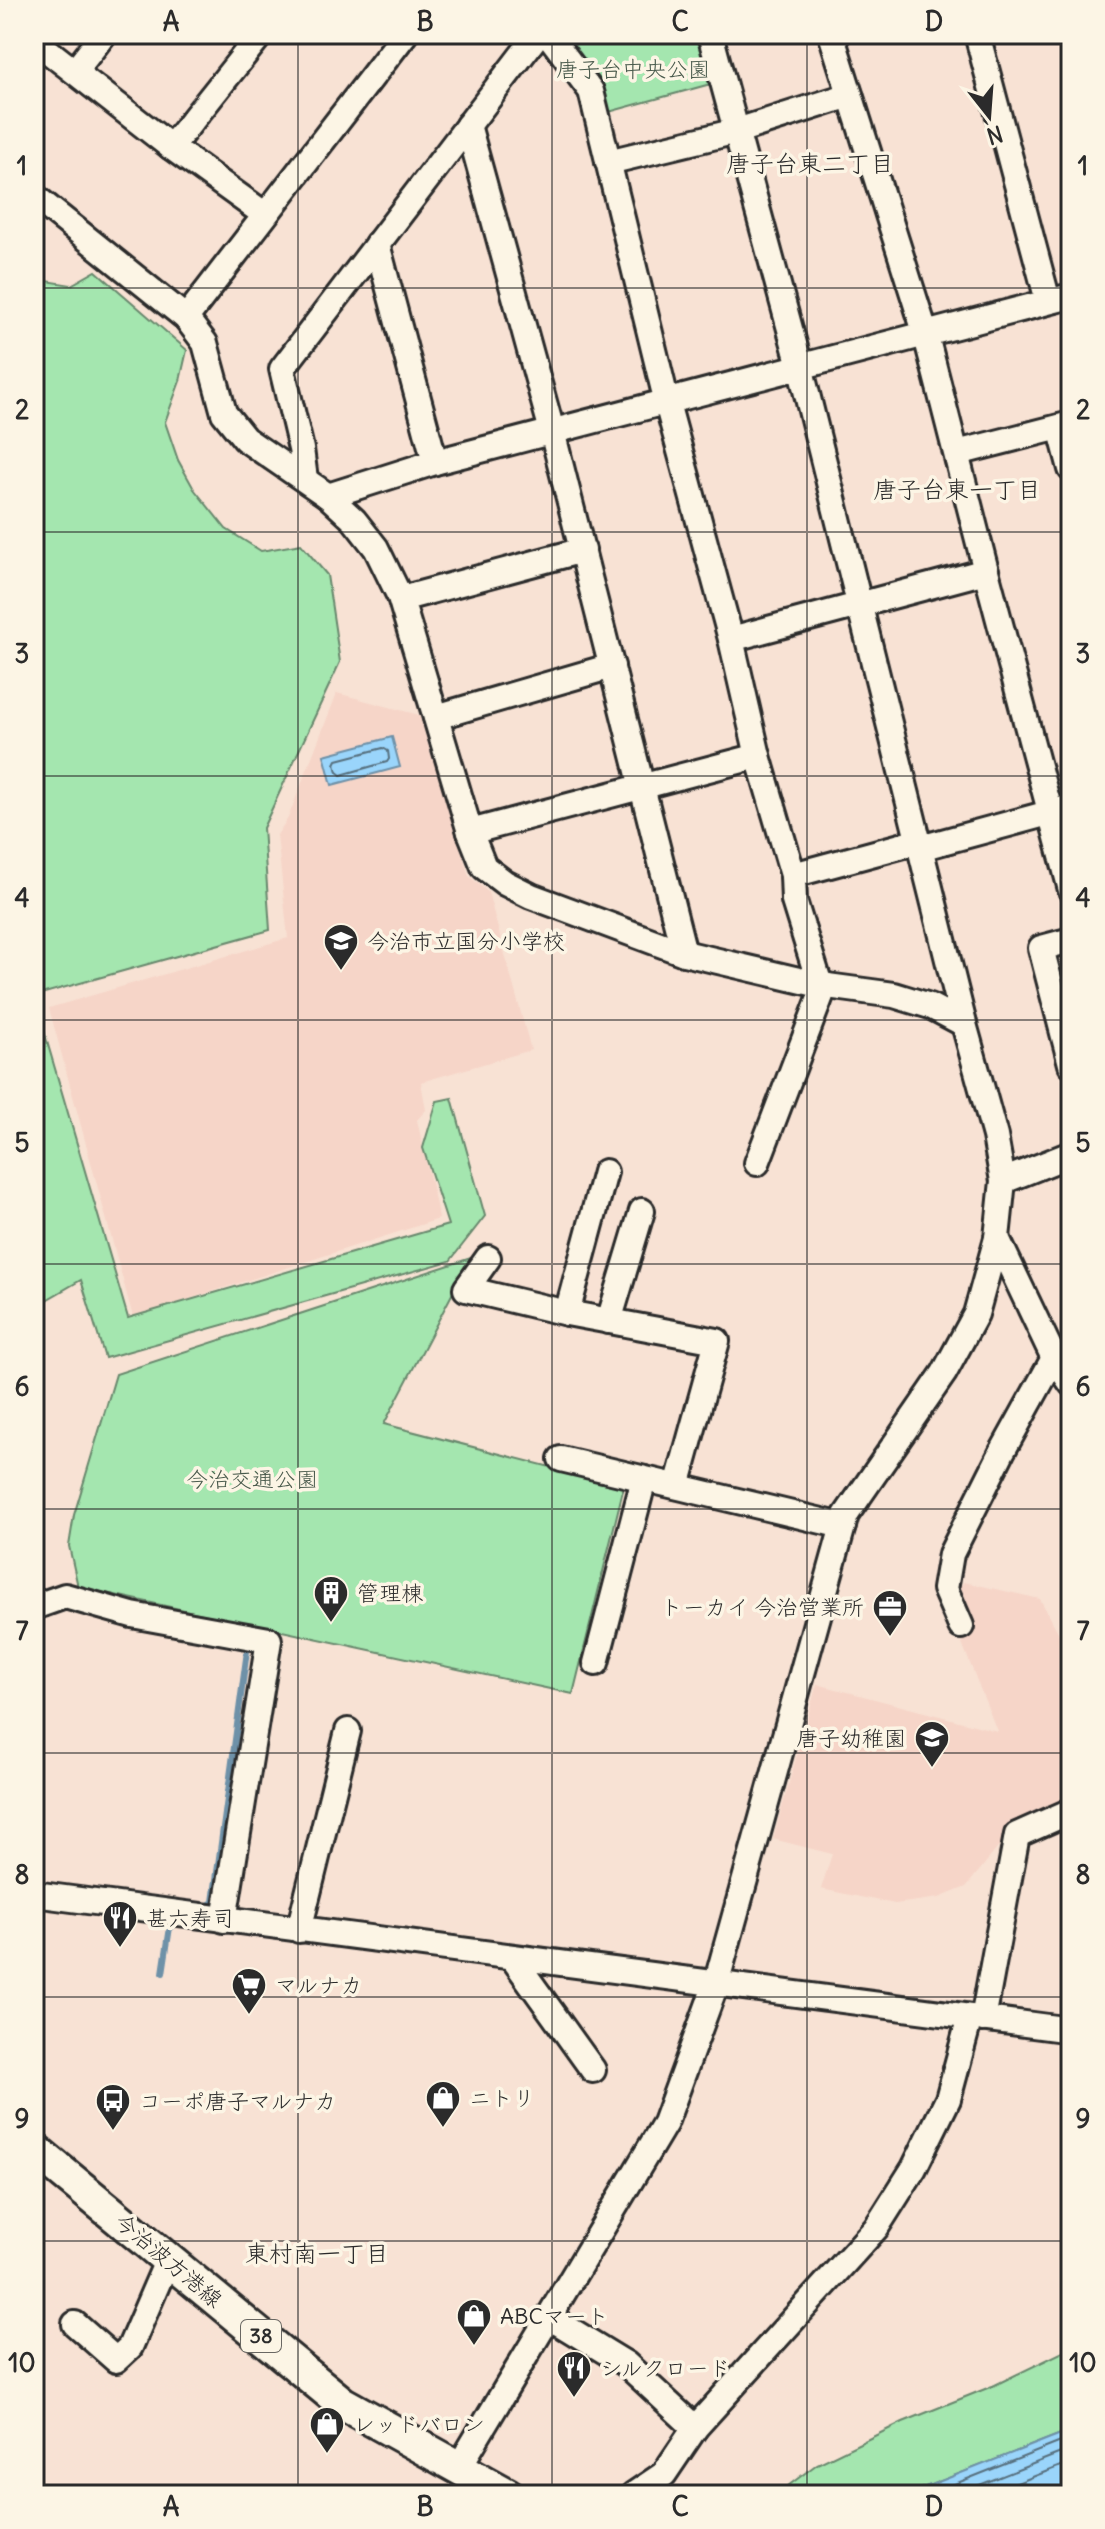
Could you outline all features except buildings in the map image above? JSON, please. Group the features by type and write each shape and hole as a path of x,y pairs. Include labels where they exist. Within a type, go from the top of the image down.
{"main road":[{"name":"今治波方港線","path":"34,2149 342,2403 508,2495"}],"street":[{"path":"75,71 104,34"},
{"path":"171,147 261,34"},
{"path":"186,318 405,34"},
{"path":"305,479 282,369 538,34"},
{"path":"548,34 591,91 667,403 731,639 758,756 793,875 794,901 822,985 757,1163"},
{"path":"459,2467 665,2123 716,1984 846,1515 944,1373 976,1314 997,1238 1003,1181 995,1136 964,1024 800,366 710,34"},
{"path":"831,34 925,332 986,571 1061,810 1071,890"},
{"path":"328,496 435,462 1059,298 977,34"},
{"path":"34,40 171,147 264,214"},
{"path":"608,162 737,131 850,95"},
{"path":"468,125 552,431 684,953"},
{"path":"34,196 186,318 205,343 224,413 245,439 328,496 354,520 376,548 401,599 470,832 484,867 505,883 531,896 684,953 822,985 894,995 930,1006 964,1024"},
{"path":"377,244 435,462"},
{"path":"957,453 1065,425 1071,469"},
{"path":"401,599 583,550"},
{"path":"731,639 986,571"},
{"path":"436,717 612,666"},
{"path":"470,832 758,756"},
{"path":"793,875 1061,810"},
{"path":"1071,940 1041,948 1071,1064"},
{"path":"1003,1181 1071,1154"},
{"path":"567,1313 605,1172"},
{"path":"609,1321 642,1211"},
{"path":"997,1238 1054,1358 1071,1383"},
{"path":"488,1258 466,1289 567,1313 717,1341 677,1486"},
{"path":"961,1626 945,1589 951,1554 1054,1358"},
{"path":"561,1459 843,1526"},
{"path":"596,1663 644,1479"},
{"path":"34,1607 65,1596 132,1615 269,1640 224,1920"},
{"path":"299,1930 348,1731"},
{"path":"633,2495 664,2474 695,2428 876,2228 914,2168 948,2099 976,2018 1017,1835 1071,1811"},
{"path":"34,1894 1071,2030"},
{"path":"512,1957 593,2070"},
{"path":"75,2324 116,2360 130,2347 168,2259"},
{"path":"549,2317 626,2364 695,2428"}],"shaded area":[{"name":"今治市立国分小学校","path":"337,693 419,715 469,876 488,892 531,1050 421,1082 426,1110 417,1120 439,1219 133,1317 49,1008 288,938 277,835 288,818"},
{"name":"唐子幼稚園","path":"964,1582 1040,1599 1071,1656 1071,1805 1016,1830 1005,1827 1001,1844 966,1887 939,1898 895,1904 821,1889 832,1854 773,1839 817,1684 997,1731 958,1633 952,1594"}],"green space":[{"name":"唐子台中央公園","path":"562,34 694,34 714,83 605,113 595,75"},
{"path":"96,271 187,350 165,422 178,460 194,489 226,529 261,551 301,544 327,575 340,662 263,828 270,930 34,996 34,300 47,281 71,285"},
{"path":"34,997 128,1318 448,1225 423,1148 437,1101 452,1098 485,1216 450,1261 105,1358 81,1280 34,1307"},
{"name":"今治交通公園","path":"471,1258 384,1424 624,1486 573,1694 78,1587 69,1546 74,1515 116,1374"},
{"path":"1071,2348 1071,2430 905,2495 776,2495 817,2464 903,2422 995,2385"}],"water":[{"path":"392,737 400,767 332,785 324,755"},
{"path":"1071,2430 1071,2495 905,2495"}],"waterway":[{"path":"203,1908 213,1902 247,1651"},
{"path":"163,1973 170,1927 179,1922"}],"place":[{"name":"今治市立国分小学校","path":"341,972"},
{"name":"管理棟","path":"331,1624"},
{"name":"トーカイ 今治営業所","path":"890,1638"},
{"name":"唐子幼稚園","path":"932,1769"},
{"name":"甚六寿司","path":"120,1949"},
{"name":"マルナカ","path":"249,2016"},
{"name":"ニトリ","path":"443,2129"},
{"name":"コーポ唐子マルナカ","path":"113,2132"},
{"name":"ABCマート","path":"474,2347"},
{"name":"シルクロード","path":"574,2399"},
{"name":"レッドバロン","path":"327,2455"}],"district":[{"name":"唐子台東二丁目","path":"810,164"},
{"name":"唐子台東一丁目","path":"957,490"},
{"name":"東村南一丁目","path":"317,2254"}]}
